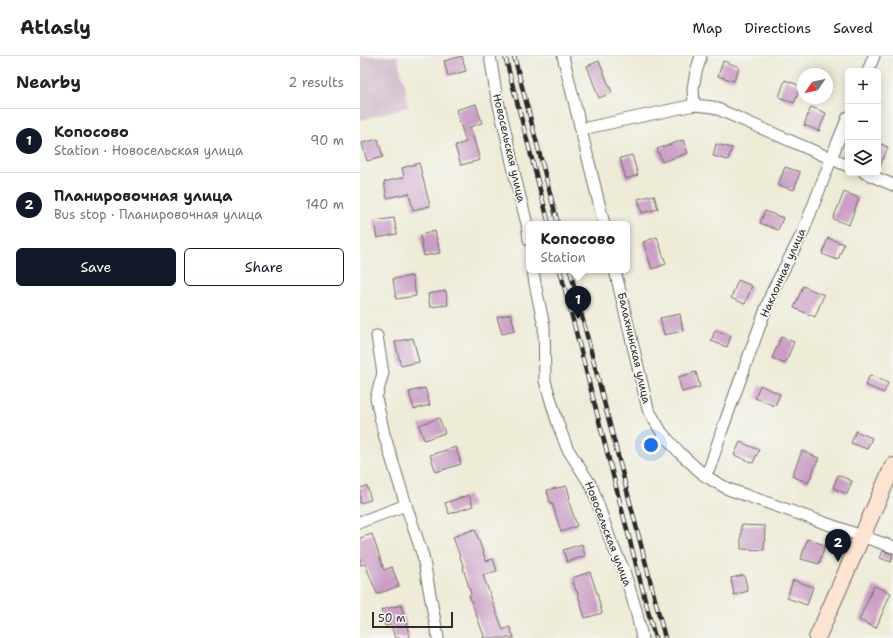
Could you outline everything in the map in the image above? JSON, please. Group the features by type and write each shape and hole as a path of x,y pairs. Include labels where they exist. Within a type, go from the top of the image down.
{"main road":[{"path":"817,638 893,466"}],"street":[{"name":"Новосельская улица","path":"490,56 496,93 526,221"},
{"path":"564,56 603,221"},
{"path":"694,105 693,88 701,56"},
{"path":"869,68 874,56"},
{"path":"582,129 694,105 712,107 845,165"},
{"name":"Наклонная улица","path":"704,475 710,467 772,292 803,232 845,124"},
{"path":"872,176 893,185"},
{"name":"Новосельская улица","path":"533,273 544,326 545,381 547,388 567,448 592,487 600,506 612,542 623,568 636,610 642,638"},
{"name":"Балахнинская улица","path":"616,273 648,409 662,433 681,454 704,475 728,489 893,547"},
{"path":"377,336 383,373 376,398 384,434 423,556 438,638"},
{"path":"360,522 406,505"}],"shaded area":[{"path":"360,56 397,56 405,86 408,107 360,120"}],"building":[{"path":"462,56 466,71 448,76 444,61"},
{"path":"599,61 612,93 599,98 587,66"},
{"path":"723,61 739,67 734,81 718,76"},
{"path":"785,80 797,84 797,96 794,103 779,97"},
{"path":"476,104 482,123 470,127 480,160 461,165 455,146 466,142 456,110"},
{"path":"811,107 826,113 819,131 804,125"},
{"path":"378,139 383,157 367,161 362,143"},
{"path":"683,140 688,153 662,162 657,149"},
{"path":"716,144 732,148 728,160 713,156"},
{"path":"881,144 888,147 881,164"},
{"path":"632,155 638,175 626,179 620,158"},
{"path":"419,163 430,206 413,210 409,193 387,198 384,182 404,177 402,168"},
{"path":"785,167 800,172 794,190 778,185"},
{"path":"844,192 859,198 849,225 833,219"},
{"path":"654,195 658,209 642,213 638,199"},
{"path":"765,211 783,218 778,230 760,223"},
{"path":"394,218 397,234 377,238 374,221"},
{"path":"435,231 440,253 424,256 420,235"},
{"path":"657,237 666,264 652,269 643,242"},
{"path":"828,238 844,244 838,260 822,254"},
{"path":"412,276 416,296 396,299 393,279"},
{"path":"738,280 752,286 745,304 731,298"},
{"path":"803,286 824,295 815,317 794,308"},
{"path":"446,291 448,305 430,307 428,294"},
{"path":"511,314 515,331 502,334 497,317"},
{"path":"680,314 683,331 664,335 660,318"},
{"path":"715,330 731,336 727,347 711,341"},
{"path":"781,337 794,342 785,364 772,358"},
{"path":"413,338 419,362 401,366 395,342"},
{"path":"696,372 700,387 682,392 678,377"},
{"path":"870,375 888,383 884,393 865,385"},
{"path":"760,385 780,394 775,406 755,398"},
{"path":"425,388 430,405 414,409 409,392"},
{"path":"439,418 445,433 424,440 419,425"},
{"path":"856,431 872,438 867,449 851,443"},
{"path":"740,442 759,450 753,463 734,455"},
{"path":"456,447 461,464 436,472 430,455"},
{"path":"802,451 819,458 808,483 792,476"},
{"path":"838,475 852,481 847,494 833,488"},
{"path":"367,486 371,500 360,503 360,488"},
{"path":"567,486 570,498 568,499 577,526 561,532 552,503 550,503 547,490"},
{"path":"469,495 473,506 449,514 445,503"},
{"path":"741,525 765,526 764,550 741,549"},
{"path":"475,529 486,561 493,559 497,571 483,575 503,630 510,627 514,638 483,638 484,636 469,595 471,594 464,568 453,537"},
{"path":"372,534 384,570 392,567 399,586 377,594 365,564 360,565 360,538"},
{"path":"807,539 825,545 819,564 801,559"},
{"path":"582,544 585,556 567,562 563,550"},
{"path":"883,551 893,554 891,562 880,558"},
{"path":"590,572 602,613 585,618 572,578"},
{"path":"744,575 748,591 734,595 731,578"},
{"path":"793,580 813,587 807,605 787,598"},
{"path":"874,586 891,593 876,628 859,620"},
{"path":"401,605 410,638 395,638 391,625 385,626 381,610"}],"railway":[{"path":"505,56 548,221"},
{"path":"514,56 557,221"},
{"path":"561,273 655,638"},
{"path":"571,273 665,638"}],"place":[{"name":"Копосово","path":"578,319"},
{"name":"Планировочная улица","path":"838,562"}]}
